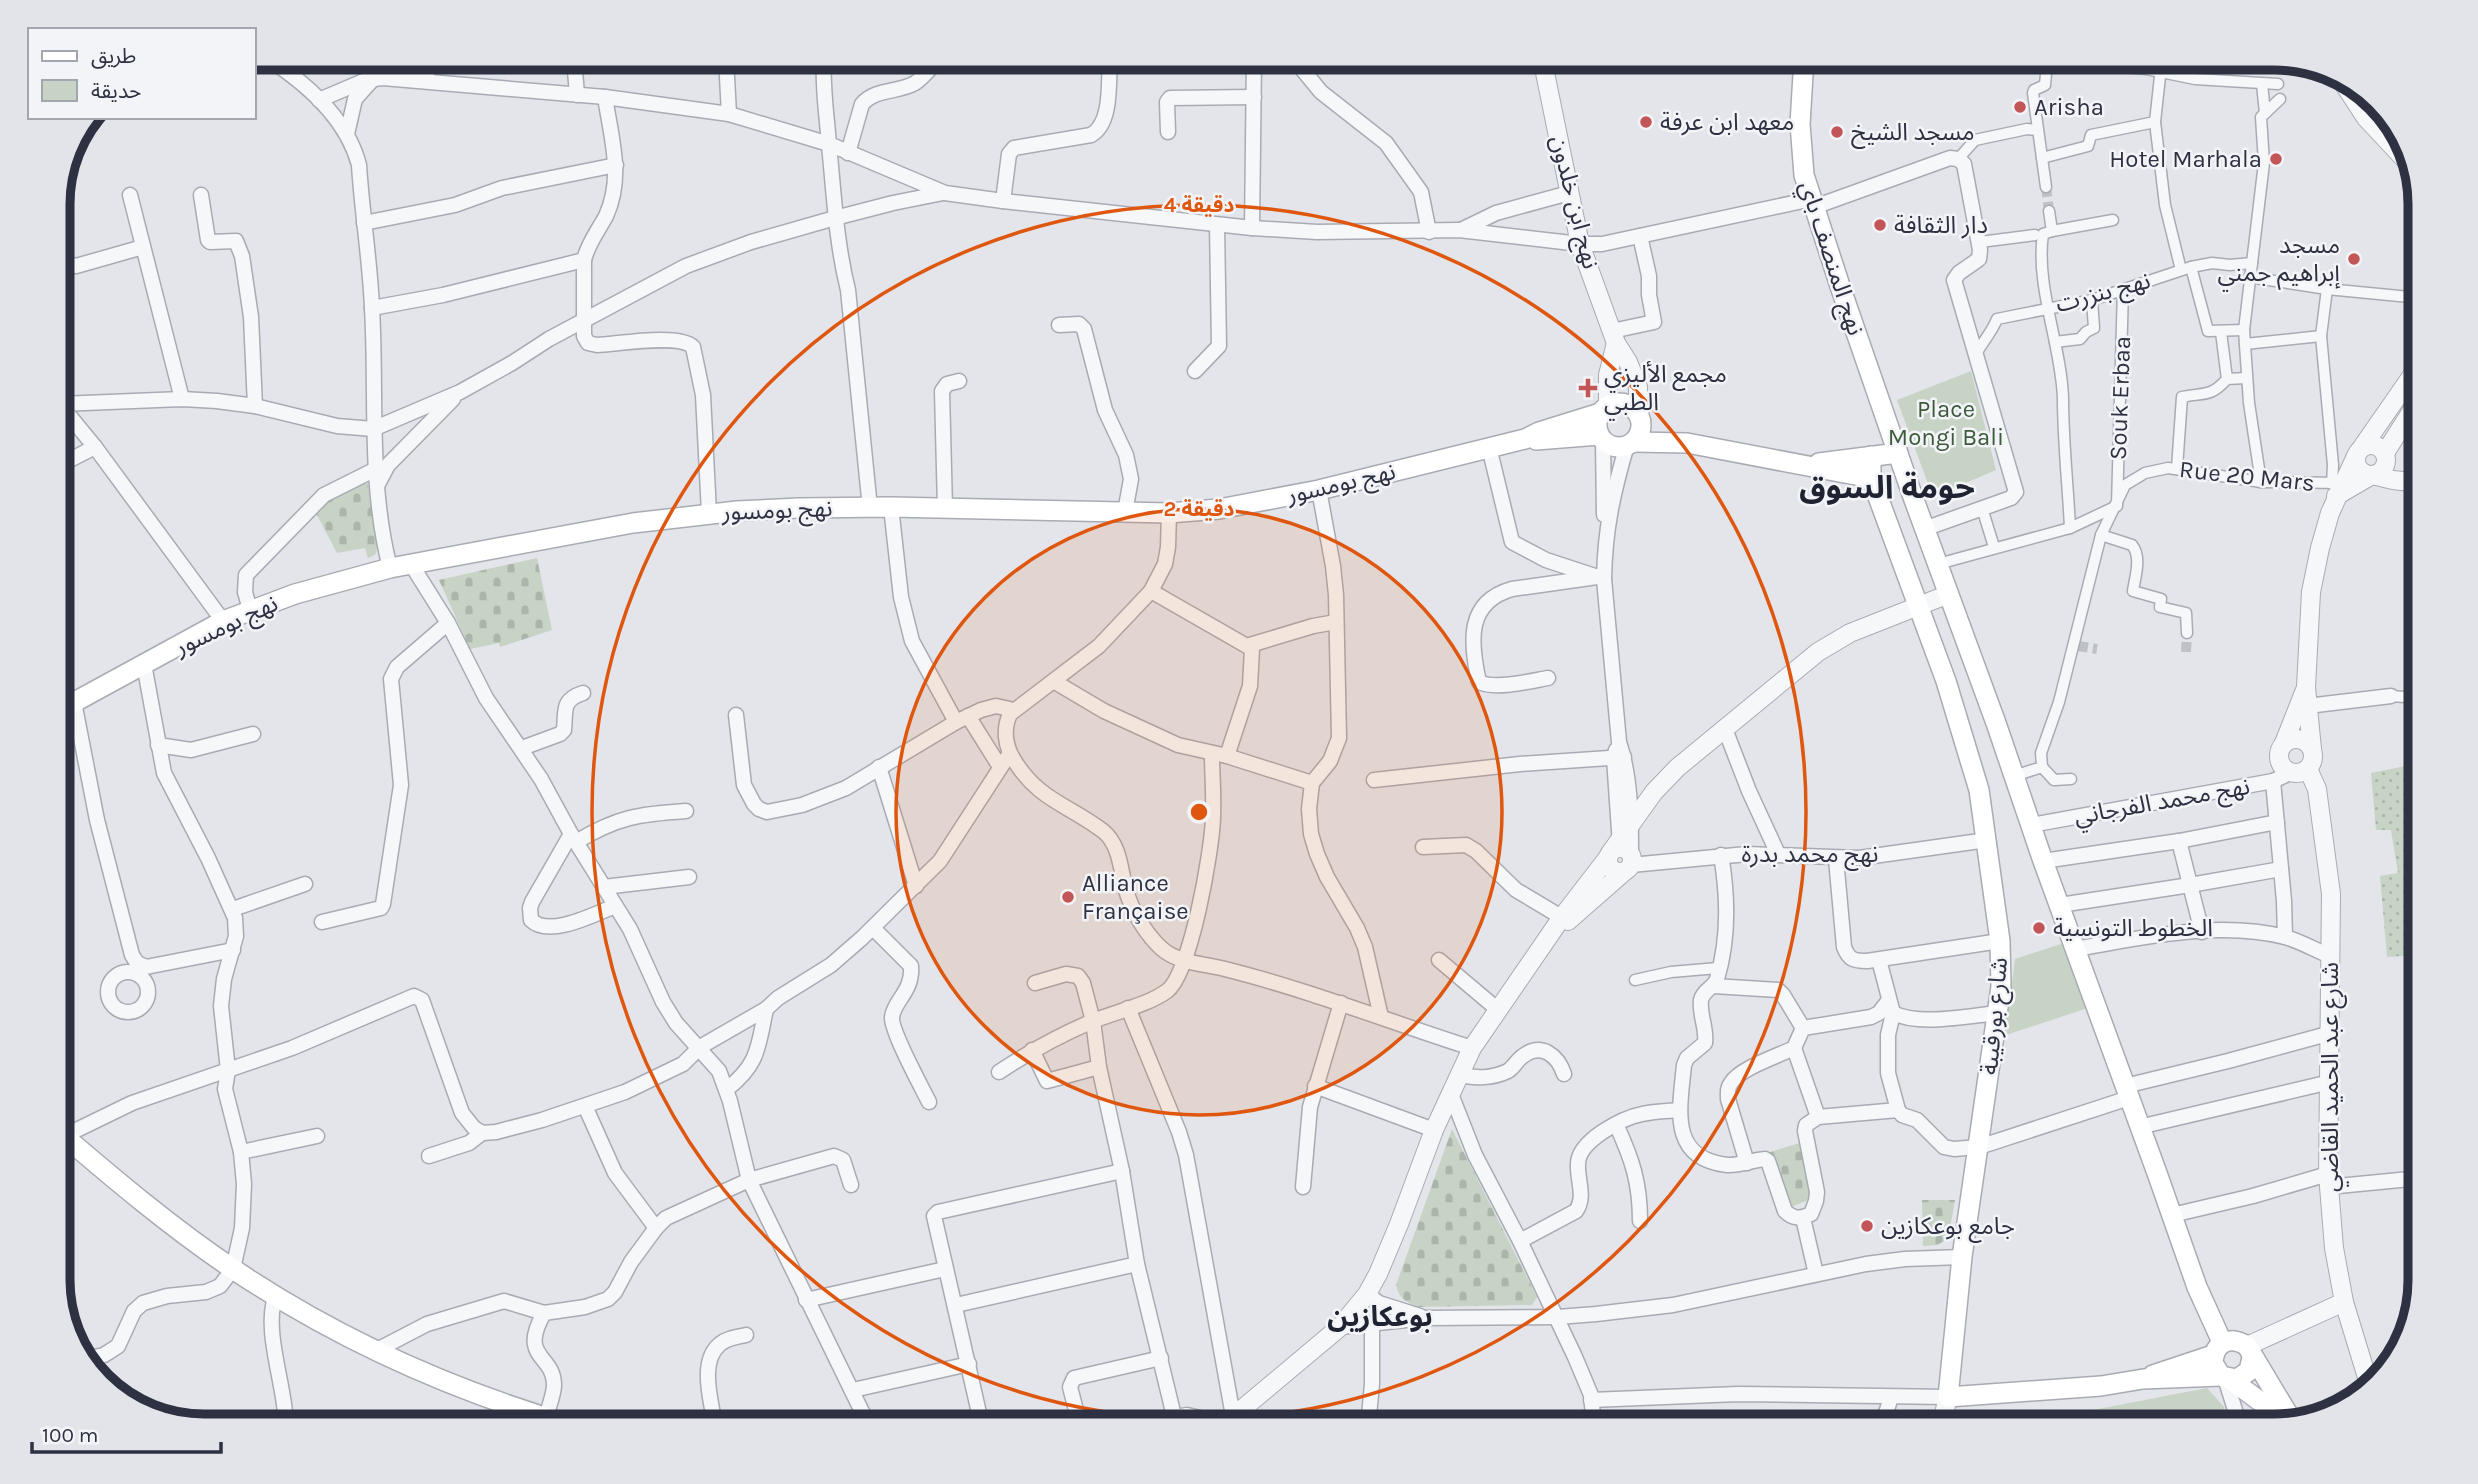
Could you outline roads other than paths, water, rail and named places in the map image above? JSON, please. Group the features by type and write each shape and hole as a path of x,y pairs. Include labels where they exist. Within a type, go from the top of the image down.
{"main road":[{"name":"نهج المنصف باي","path":"1803,70 1800,145 1804,175 1898,453"},
{"name":"نهج بومسور","path":"70,704 223,621 295,594 390,568 633,523 709,513 781,509 891,507 1169,513 1219,509 1319,490 1525,439 1604,409 1625,404 1639,416 1687,443"},
{"path":"1601,438 1597,428 1604,409"},
{"path":"1631,443 1641,426 1639,416"},
{"name":"نهج بومسور","path":"1525,439 1601,438 1610,445 1687,443 1871,478"},
{"name":"نهج بومسور","path":"1802,466 1898,453"},
{"path":"1898,453 2197,1287 2218,1349 2213,1363 2225,1377 2278,1414"},
{"name":"شارع بورقيبة","path":"1871,456 1871,478 1946,681 1970,755 1979,790 2000,941 2001,987 1962,1256 1948,1397"},
{"path":"70,1143 233,1269 276,1295 375,1351 456,1386 534,1414"},
{"path":"2143,1379 2218,1349 2230,1339 2239,1341 2249,1351 2285,1413"},
{"path":"1948,1397 2101,1386 2143,1379 2244,1376 2252,1364 2249,1351"}],"street":[{"path":"288,70 319,100 347,134 355,147 359,165 372,308 373,429 380,523 390,568"},
{"path":"426,70 428,81"},
{"path":"575,70 577,95"},
{"path":"727,70 729,114"},
{"path":"824,70 835,218 840,258 848,290 870,508"},
{"path":"848,153 862,104 867,98 915,83 928,70"},
{"path":"1003,201 1009,154 1014,148 1091,135 1101,127 1112,70"},
{"path":"1252,228 1254,70"},
{"path":"1303,70 1321,92 1386,143 1421,192 1429,232"},
{"name":"نهج ابن خلدون","path":"1544,70 1580,244 1614,337 1638,387 1639,416"},
{"path":"2046,70 2045,85 2033,93 2046,187"},
{"path":"2149,70 2194,79 2278,84"},
{"path":"2160,71 2155,121 2165,205 2206,328 2212,332 2244,330"},
{"path":"319,100 346,87 373,79 428,81 605,97 729,114 829,144 945,193 1252,228 1317,232 1460,230 1580,244 1602,244 1813,202 1950,158 1958,159 1965,164 1980,242 1979,259 1959,273 1954,280 2016,492 2011,498 1924,529"},
{"path":"347,134 355,99 373,79"},
{"path":"2262,84 2265,113"},
{"path":"2350,95 2366,118 2397,151"},
{"path":"605,97 617,183 606,216 586,251 584,260 584,336 588,343 597,345 670,340 688,342 693,347 703,395 709,513"},
{"path":"1168,132 1167,102 1170,97 1254,97"},
{"path":"2261,482 2246,377 2244,330 2264,163 2261,117 2280,99"},
{"path":"2042,158 2088,146 2091,135 2155,121"},
{"path":"1958,159 1975,140 2027,129 2036,130"},
{"path":"364,223 455,205 502,188 616,165"},
{"path":"70,403 182,400 255,405 337,426 373,429 460,392 583,321 696,262 835,218 893,202 945,193"},
{"path":"1460,230 1496,214 1569,193"},
{"path":"130,195 182,400"},
{"path":"201,195 208,240 236,241 242,256 251,317 255,405"},
{"path":"2049,211 2043,233 2048,308 2063,400 2070,528"},
{"path":"1980,242 2113,220"},
{"path":"1195,372 1219,346 1217,225"},
{"path":"1604,409 1614,337 1654,322 1649,276 1640,236"},
{"path":"70,265 76,267 143,247"},
{"path":"372,308 443,295 584,260"},
{"name":"نهج بنزرت","path":"1975,355 1994,328 1997,319 2092,300 2212,263 2252,263"},
{"path":"2249,277 2327,289 2408,297"},
{"name":"Souk Erbaa","path":"2117,506 2123,289"},
{"path":"2327,289 2321,336 2337,488"},
{"path":"2054,342 2080,340 2094,328 2092,300"},
{"path":"1059,325 1079,324 1084,329 1105,410 1126,455 1131,479 1125,512"},
{"path":"2221,332 2227,379"},
{"path":"2245,344 2321,336"},
{"path":"2177,468 2182,397 2208,395 2227,379 2246,377"},
{"path":"945,509 942,391 947,384 959,381"},
{"path":"2304,707 2280,750 2284,768 2300,771 2312,762 2304,707 2311,592 2337,488 2359,451 2408,381"},
{"path":"378,484 388,465 460,392"},
{"path":"70,416 223,621"},
{"path":"2337,488 2382,471 2385,467 2385,454 2408,417"},
{"path":"1601,438 1602,498 1606,530"},
{"path":"1621,855 1619,742 1601,578 1606,530 1615,488 1631,443"},
{"path":"2359,451 2378,446 2395,465 2408,473"},
{"path":"70,460 95,447"},
{"path":"1489,447 1511,542 1546,560 1601,578"},
{"path":"2359,451 2357,468 2366,475 2408,481"},
{"name":"Rue 20 Mars","path":"2117,506 2125,485 2161,468 2177,468 2261,482 2337,488"},
{"path":"250,610 245,592 246,575 324,495 376,469"},
{"path":"1319,490 1333,566 1339,738 1329,761 1312,783 1309,809 1317,854 1365,947 1381,1017"},
{"path":"1938,564 2070,528 2117,506"},
{"path":"2071,779 2054,780 2042,767 2041,753 2075,645 2101,535 2117,506"},
{"path":"891,507 901,597 912,641 962,719 1000,767"},
{"path":"1982,508 1994,547"},
{"path":"1169,513 1165,564 1152,591 1099,646 1055,682 1014,710 1007,719 1006,729 1010,753 1025,778 1037,790 1110,838 1117,853 1129,901 1161,948 1185,960 1259,977 1472,1048"},
{"path":"2101,535 2135,548 2133,591 2161,599 2160,607 2186,613 2187,633"},
{"path":"411,564 448,623 486,698 522,748 630,929 663,1002 676,1023 719,1071 727,1089 748,1180 864,1414"},
{"path":"1548,678 1499,685 1479,682 1474,630 1476,619 1483,606 1500,592 1601,578"},
{"path":"1152,591 1250,645 1336,622"},
{"path":"1235,1414 1340,1327 1367,1294 1399,1224 1434,1130 1472,1048 1547,940 1621,855 1631,824 1654,792 1677,768 1818,652 1850,633 1949,594"},
{"path":"322,922 368,912 381,908 383,904 401,785 391,679 397,667 448,623"},
{"path":"1227,756 1250,686 1253,658 1250,645"},
{"path":"95,1357 104,1355 118,1346 134,1311 143,1303 167,1296 215,1290 233,1269 242,1228 244,1184 241,1152 225,1089 228,1070 221,1006 224,979 236,936 233,909 164,773 144,664"},
{"path":"1055,682 1104,711 1178,745 1227,756 1312,783"},
{"path":"522,748 560,734 564,730 566,706 573,696 583,693"},
{"path":"2304,707 2391,696 2408,696"},
{"path":"736,715 744,785 759,810 779,811 846,788 962,719 996,706 1014,710"},
{"path":"70,721 135,968 233,950"},
{"path":"1725,729 1749,791 1778,854"},
{"path":"158,745 191,750 253,734"},
{"path":"2284,743 2303,740 2312,749"},
{"path":"429,1156 469,1143 482,1133 542,1120 585,1106 672,1071 700,1047 766,1009 778,998 831,965 916,886 946,852 1010,753"},
{"path":"999,1072 1032,1050 1169,989 1185,960 1209,854 1213,819 1212,754"},
{"path":"1619,757 1631,824"},
{"path":"1374,780 1520,764 1619,757"},
{"path":"878,767 916,886"},
{"path":"2014,776 2042,767"},
{"name":"نهج محمد الفرجاني","path":"2031,825 2273,781 2300,771"},
{"name":"شارع عبد الحميد القاضي","path":"2300,771 2317,789 2332,917 2328,1180 2334,1248 2344,1302 2368,1376"},
{"path":"2273,781 2285,937"},
{"path":"615,906 572,923 537,926 531,920 532,902 574,838 615,821 643,814 686,811"},
{"path":"2043,861 2179,841 2277,822"},
{"name":"نهج محمد بدرة","path":"1621,855 1778,854 1836,859 1987,840"},
{"path":"2179,841 2202,932"},
{"path":"1423,847 1466,845 1476,851 1516,890 1565,919"},
{"path":"1714,986 1725,938 1727,889 1721,855"},
{"path":"1836,859 1844,947 1847,956 1854,961 1879,960 2000,941"},
{"path":"2060,905 2281,869"},
{"path":"604,887 689,877"},
{"path":"233,909 305,884"},
{"path":"873,928 911,967 907,989 892,1019 929,1102"},
{"path":"2075,949 2148,937 2241,932 2285,937 2330,956"},
{"path":"1439,960 1497,1009"},
{"path":"1879,960 1891,1006 1888,1073 1898,1110 1902,1115 1917,1120 1944,1147 1954,1149 1979,1147 2127,1092 2330,1033"},
{"path":"1635,980 1671,972 1718,968"},
{"path":"1035,983 1066,974 1078,976 1083,983 1122,1171 1137,1264 1174,1414"},
{"path":"1803,1028 1778,990 1714,986 1706,991 1701,1000 1705,1043 1686,1058 1680,1110 1682,1132 1688,1148 1710,1160 1728,1165 1765,1159 1785,1211 1791,1217 1803,1218 1814,1209 1816,1192 1806,1125 1818,1117 1898,1110"},
{"path":"70,1131 132,1103 292,1048 408,998 418,997 422,1000 462,1113 474,1128 482,1133"},
{"path":"1303,1187 1310,1107 1341,1003"},
{"path":"1891,1006 1902,1017 1915,1018 1997,1013"},
{"path":"1803,1028 1871,1017 1891,1006"},
{"path":"1128,1008 1186,1155 1226,1414"},
{"path":"727,1089 749,1070 755,1057 766,1009"},
{"path":"1747,1163 1728,1099 1728,1089 1742,1072 1794,1048 1803,1028"},
{"path":"1794,1048 1818,1117"},
{"path":"1032,1050 1047,1081 1099,1067"},
{"path":"1459,1075 1485,1078 1495,1076 1510,1070 1529,1052 1539,1050 1550,1052 1557,1057 1564,1074"},
{"path":"2139,1127 2330,1082"},
{"path":"1315,1086 1434,1130"},
{"path":"1451,1094 1475,1155 1558,1317 1591,1400 1593,1414"},
{"path":"585,1106 615,1173 656,1228"},
{"path":"1520,1241 1576,1211 1581,1198 1578,1154 1583,1146 1616,1124 1644,1113 1680,1110"},
{"path":"1616,1124 1635,1169 1640,1221"},
{"path":"241,1152 317,1136"},
{"path":"375,1351 427,1324 504,1301 544,1313 585,1307 608,1299 661,1222 748,1180 834,1156 843,1160 851,1185"},
{"path":"980,1414 934,1219 938,1212 1122,1171"},
{"path":"2172,1215 2328,1180 2408,1178"},
{"path":"1803,1218 1816,1275"},
{"path":"1340,1327 1425,1318 1558,1317 1673,1305 1905,1259 1962,1256"},
{"path":"956,1305 1137,1264"},
{"path":"806,1300 945,1269"},
{"path":"1367,1294 1379,1303 1425,1318"},
{"path":"276,1295 270,1312 285,1414"},
{"path":"2249,1351 2344,1302"},
{"path":"544,1313 535,1333 535,1345 553,1382 547,1414"},
{"path":"1369,1414 1372,1324"},
{"path":"713,1414 708,1377 710,1359 720,1343 746,1335"},
{"path":"1077,1414 1070,1387 1074,1378 1161,1357"},
{"path":"853,1390 970,1364"},
{"path":"2225,1377 2236,1414"},
{"path":"1591,1400 1738,1394 1948,1397 1944,1414"},
{"path":"1886,1414 1891,1397"},
{"path":"516,1414 519,1409"}],"tunnel":[{"path":"2046,187 2049,211"},
{"path":"2186,652 2187,633"},
{"path":"2078,646 2097,649"}],"place":[{"name":"Arisha","path":"2020,107"},
{"name":"معهد ابن عرفة","path":"1646,122"},
{"name":"مسجد الشيخ","path":"1837,132"},
{"name":"Hotel Marhala","path":"2276,159"},
{"name":"دار الثقافة","path":"1880,225"},
{"name":"مسجد إبراهيم جمني","path":"2354,259"},
{"name":"مجمع الأليزي الطبي","path":"1588,388"},
{"name":"Alliance Française","path":"1068,897"},
{"name":"الخطوط التونسية","path":"2039,928"},
{"name":"جامع بوعكازين","path":"1867,1226"}],"district":[{"name":"حومة السوق","path":"1887,487"},
{"name":"بوعكازين","path":"1380,1316"}],"park label":[{"name":"Place Mongi Bali","path":"1946,423"}]}
